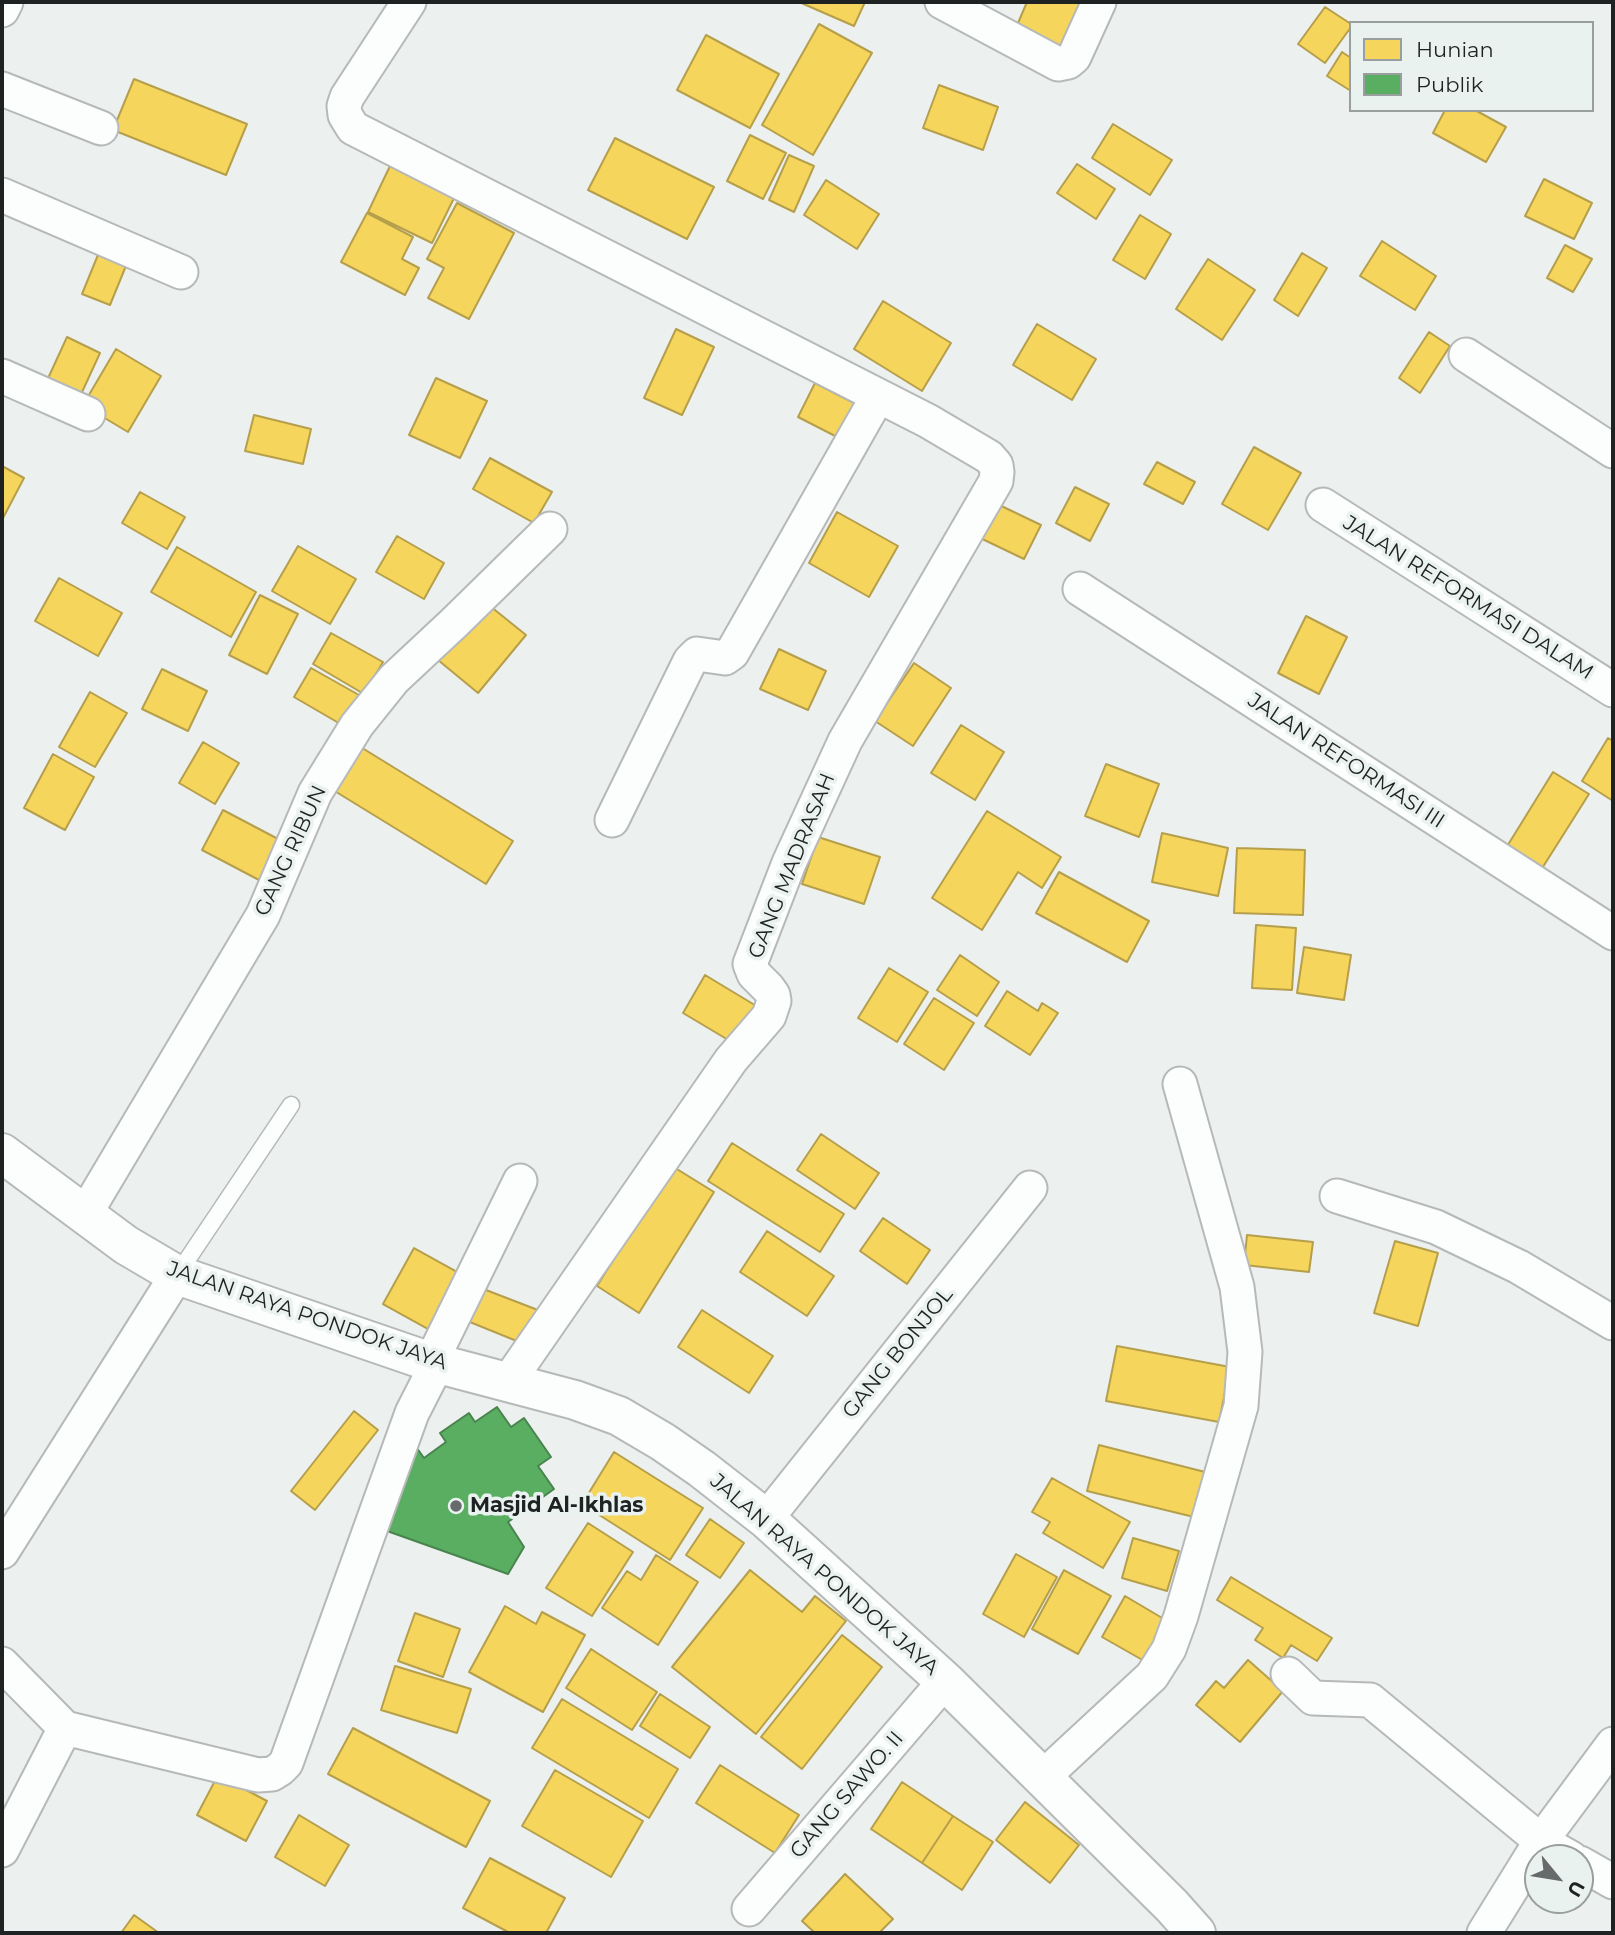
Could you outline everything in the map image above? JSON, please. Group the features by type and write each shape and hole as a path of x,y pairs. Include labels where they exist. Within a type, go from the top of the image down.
{"main road":[{"name":"JALAN RAYA PONDOK JAYA","path":"2,1153 126,1245 177,1275 434,1363 575,1400 620,1416 663,1443 702,1469 766,1519 946,1681 1196,1933"}],"street":[{"path":"2,10 6,2"},
{"path":"409,2 347,97 345,114 353,128 878,396 732,653 725,658 697,654 690,661 612,820"},
{"path":"942,2 1058,64 1068,62 1074,57 1099,2"},
{"path":"2,89 101,128"},
{"path":"2,195 181,272"},
{"path":"1466,355 1613,451"},
{"path":"2,376 88,414"},
{"name":"GANG MADRASAH","path":"508,1382 731,1060 769,1016 774,1001 773,995 754,974 750,964 789,863 845,741 996,481 996,465 989,457 928,421 878,396"},
{"name":"JALAN REFORMASI DALAM","path":"1323,505 1613,690"},
{"name":"GANG RIBUN","path":"85,1214 263,915 315,793 356,725 394,679 550,529"},
{"name":"JALAN REFORMASI III","path":"1080,589 1613,933"},
{"path":"1043,1777 1152,1676 1169,1649 1181,1616 1241,1406 1245,1352 1237,1287 1180,1084"},
{"path":"2,1664 65,1728 258,1775 272,1774 280,1769 286,1763 412,1413 520,1181"},
{"name":"GANG BONJOL","path":"766,1519 1030,1188"},
{"path":"1337,1196 1436,1227 1519,1267 1613,1323"},
{"path":"2,1552 177,1275"},
{"path":"1288,1674 1313,1698 1370,1700 1546,1844"},
{"name":"GANG SAWO. II","path":"749,1909 946,1681"},
{"path":"2,1850 65,1728"},
{"path":"1484,1933 1541,1841 1613,1744"},
{"path":"1594,1871 1613,1882"}],"lane":[{"path":"177,1275 290,1105"}],"building: Hunian":[{"path":"799,2 865,2 854,26"},
{"path":"1027,2 1085,2 1063,51 1015,30"},
{"path":"1325,7 1349,23 1349,30 1325,63 1298,44"},
{"path":"819,24 872,53 813,155 762,125"},
{"path":"706,35 779,74 750,128 677,90"},
{"path":"1342,52 1349,57 1349,90 1327,76"},
{"path":"134,79 247,124 226,175 113,130"},
{"path":"939,85 998,107 983,150 923,128"},
{"path":"1444,112 1479,112 1506,127 1486,162 1433,133"},
{"path":"1113,124 1172,160 1150,195 1092,158"},
{"path":"750,135 786,153 763,199 727,181"},
{"path":"615,138 714,187 687,239 588,190"},
{"path":"789,155 814,166 794,212 769,200"},
{"path":"1077,164 1115,189 1096,219 1057,193"},
{"path":"390,166 454,198 432,243 368,212"},
{"path":"1544,179 1592,203 1574,239 1525,216"},
{"path":"826,180 879,214 857,249 804,215"},
{"path":"457,203 514,233 469,319 428,298 444,268 427,259"},
{"path":"367,213 413,237 402,259 419,268 405,295 341,262"},
{"path":"1140,215 1171,234 1145,279 1113,260"},
{"path":"1382,241 1436,276 1415,310 1360,276"},
{"path":"102,245 130,256 110,305 82,294"},
{"path":"1565,245 1592,259 1573,292 1547,278"},
{"path":"1302,253 1327,268 1298,316 1274,300"},
{"path":"1208,259 1255,290 1222,340 1176,309"},
{"path":"883,301 951,343 922,391 854,349"},
{"path":"1037,324 1096,359 1072,400 1013,365"},
{"path":"676,329 714,347 682,415 644,398"},
{"path":"1429,332 1450,346 1420,393 1399,378"},
{"path":"67,337 100,353 77,403 44,387"},
{"path":"116,349 161,376 128,432 83,405"},
{"path":"436,378 487,401 460,458 409,435"},
{"path":"815,383 858,405 841,439 798,417"},
{"path":"254,415 311,429 303,464 245,451"},
{"path":"1254,447 1301,473 1268,530 1222,504"},
{"path":"490,458 552,492 534,523 473,489"},
{"path":"1157,462 1195,482 1183,504 1144,484"},
{"path":"2,466 24,478 2,520"},
{"path":"1075,487 1109,504 1090,541 1056,523"},
{"path":"140,492 185,517 167,549 122,523"},
{"path":"993,502 1041,525 1024,559 976,536"},
{"path":"837,512 898,546 869,597 809,563"},
{"path":"397,536 444,563 424,599 376,572"},
{"path":"298,546 356,579 330,624 272,591"},
{"path":"177,547 256,592 231,637 151,592"},
{"path":"59,578 122,613 98,656 35,621"},
{"path":"260,595 298,614 267,674 229,655"},
{"path":"485,602 526,635 478,693 438,660"},
{"path":"1306,616 1347,637 1319,694 1278,673"},
{"path":"331,633 383,662 364,694 313,664"},
{"path":"779,649 826,671 808,710 760,689"},
{"path":"914,663 951,688 913,746 875,721"},
{"path":"311,668 366,699 349,729 294,697"},
{"path":"162,669 207,691 188,731 142,709"},
{"path":"90,692 127,713 95,767 59,747"},
{"path":"961,725 1004,752 975,800 931,773"},
{"path":"1608,738 1613,741 1613,801 1582,781"},
{"path":"203,742 239,763 215,804 179,783"},
{"path":"359,746 513,841 486,884 333,790"},
{"path":"53,754 94,777 65,830 24,808"},
{"path":"1106,764 1159,784 1139,837 1085,816"},
{"path":"1553,772 1589,794 1541,870 1506,848"},
{"path":"223,810 280,840 259,880 202,850"},
{"path":"987,811 1061,857 1042,888 1018,872 982,930 932,898"},
{"path":"1162,833 1228,848 1218,896 1152,882"},
{"path":"818,837 880,857 864,904 802,884"},
{"path":"1237,848 1305,850 1303,915 1234,913"},
{"path":"1059,872 1149,921 1127,962 1036,913"},
{"path":"1256,925 1296,928 1292,990 1252,988"},
{"path":"1304,947 1351,955 1344,1000 1297,993"},
{"path":"960,955 999,982 977,1016 937,990"},
{"path":"889,968 928,992 897,1042 858,1018"},
{"path":"705,975 758,1007 735,1044 683,1013"},
{"path":"1007,991 1038,1011 1042,1003 1058,1013 1030,1055 985,1026"},
{"path":"934,998 974,1023 944,1070 904,1044"},
{"path":"821,1134 879,1173 855,1209 797,1170"},
{"path":"732,1143 844,1214 820,1252 708,1181"},
{"path":"672,1166 714,1192 639,1313 597,1286"},
{"path":"883,1218 930,1250 907,1284 860,1251"},
{"path":"767,1231 834,1276 807,1316 740,1272"},
{"path":"1247,1235 1313,1242 1309,1272 1244,1265"},
{"path":"1395,1241 1438,1253 1418,1326 1374,1313"},
{"path":"414,1248 461,1274 430,1330 383,1304"},
{"path":"473,1285 543,1312 529,1346 460,1318"},
{"path":"702,1310 773,1356 749,1393 678,1347"},
{"path":"1117,1346 1230,1367 1219,1422 1106,1401"},
{"path":"354,1411 378,1430 315,1510 291,1491"},
{"path":"1099,1445 1205,1472 1194,1517 1087,1491"},
{"path":"614,1452 703,1508 670,1560 582,1504"},
{"path":"1052,1478 1130,1522 1103,1568 1043,1533 1050,1522 1032,1512"},
{"path":"710,1519 744,1543 720,1578 686,1555"},
{"path":"588,1523 633,1552 592,1616 546,1588"},
{"path":"1133,1538 1179,1551 1167,1591 1122,1578"},
{"path":"1016,1554 1057,1577 1024,1637 983,1614"},
{"path":"656,1555 698,1582 658,1645 602,1608 627,1571 641,1580"},
{"path":"750,1570 802,1612 815,1596 846,1621 756,1734 672,1667"},
{"path":"1064,1570 1111,1596 1078,1654 1032,1629"},
{"path":"1231,1577 1332,1638 1317,1661 1291,1645 1283,1658 1255,1640 1263,1628 1217,1600"},
{"path":"1125,1596 1169,1622 1146,1662 1102,1637"},
{"path":"505,1606 536,1624 542,1612 585,1635 543,1712 469,1672"},
{"path":"415,1613 460,1629 443,1677 398,1661"},
{"path":"842,1635 882,1667 802,1769 761,1737"},
{"path":"591,1649 657,1692 632,1730 566,1688"},
{"path":"1248,1660 1283,1691 1240,1742 1196,1705 1216,1681 1224,1688"},
{"path":"395,1666 471,1689 457,1733 381,1710"},
{"path":"660,1694 710,1727 690,1758 640,1726"},
{"path":"562,1699 678,1769 649,1818 532,1748"},
{"path":"353,1728 490,1801 466,1847 328,1774"},
{"path":"720,1765 799,1815 775,1853 696,1803"},
{"path":"555,1770 643,1821 611,1877 522,1826"},
{"path":"218,1775 267,1801 246,1841 197,1815"},
{"path":"902,1782 953,1816 922,1863 871,1829"},
{"path":"1025,1802 1079,1845 1050,1883 996,1840"},
{"path":"299,1815 349,1845 325,1886 275,1857"},
{"path":"953,1816 993,1842 962,1890 922,1863"},
{"path":"490,1858 565,1898 546,1933 510,1933 463,1908"},
{"path":"845,1874 893,1919 879,1933 815,1933 802,1921"},
{"path":"134,1915 159,1933 121,1933"}],"building: Publik":[{"name":"Masjid Al-Ikhlas","path":"497,1407 511,1427 524,1418 551,1457 538,1466 554,1489 508,1522 524,1547 508,1574 373,1526 409,1437 424,1458 446,1442 440,1433 469,1413 475,1422"}],"place":[{"name":"Masjid Al-Ikhlas","path":"456,1506"}]}
